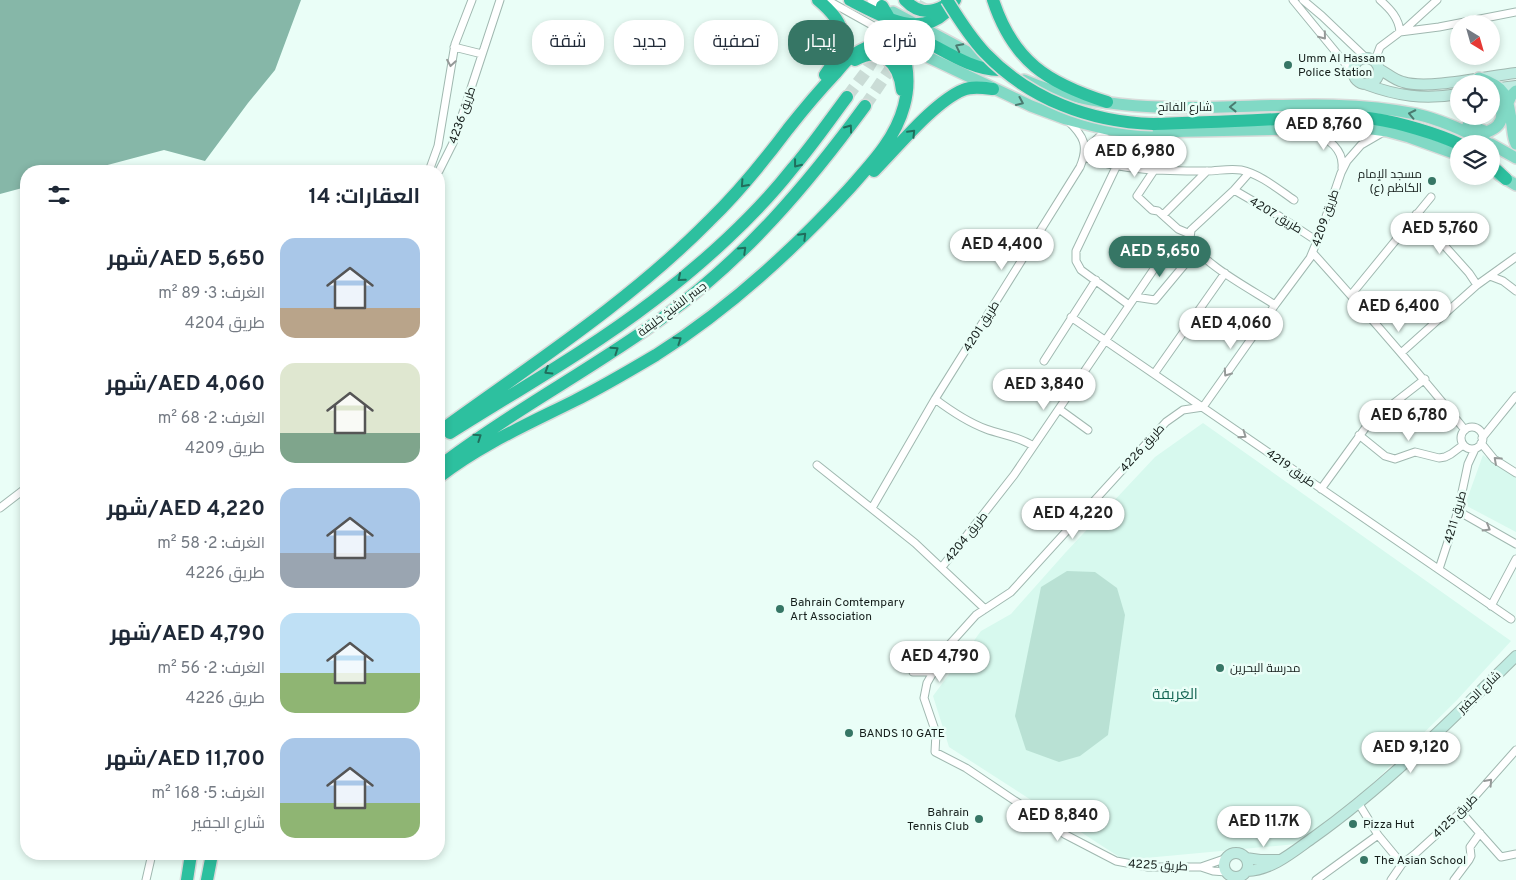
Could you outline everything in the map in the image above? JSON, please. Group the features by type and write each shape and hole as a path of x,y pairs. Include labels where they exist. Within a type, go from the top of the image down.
{"highway":[{"path":"807,105 840,52 842,42 842,32 837,18 818,0"},
{"path":"850,0 888,10 909,20"},
{"path":"905,0 916,10 924,12 932,12 954,0"},
{"path":"947,0 984,52 1001,68 1036,93 1067,108 1097,117 1115,121 1153,124 1321,117 1376,119 1450,141"},
{"path":"933,20 946,13 954,0"},
{"path":"993,0 1006,32 1028,62 1057,82 1106,102"},
{"path":"888,10 896,20"},
{"path":"935,46 971,64 991,70 1001,70"},
{"path":"445,428 466,411 596,319 657,271 711,220 746,182 807,105 852,56 864,49"},
{"path":"838,71 858,58 877,55 883,57 892,63 900,74 904,107"},
{"path":"445,473 471,454 657,354 730,301 769,268 837,201 875,160 896,128 904,107 908,90 907,65"},
{"path":"837,201 861,184 924,120 951,96 964,89 993,89"},
{"name":"جسر الشيخ خليفة","path":"445,436 581,351 652,302 684,277 725,240 791,171 847,97"},
{"name":"جسر الشيخ خليفة","path":"445,462 500,422 583,372 696,292 776,218 809,181 865,106"},
{"path":"1500,173 1511,182"},
{"path":"187,880 190,860"},
{"path":"207,880 211,860"}],"main road":[{"name":"شارع الفاتح","path":"935,34 1001,70 1034,85 1079,97 1134,106 1184,108 1357,106 1410,113 1444,122 1472,135"},
{"name":"شارع الفاتح","path":"935,59 1031,106 1066,119 1111,130 1175,132 1340,128 1387,131 1450,152"},
{"path":"1516,90 1508,104 1516,144"},
{"path":"1500,96 1508,104"},
{"path":"1500,104 1502,113 1500,123"},
{"path":"1444,122 1450,122"},
{"path":"1467,125 1487,132 1499,125"},
{"name":"شارع الفاتح","path":"1500,149 1516,158"},
{"path":"1500,175 1511,182"}],"street":[{"name":"طريق 4236","path":"431,165 438,146 454,47 472,0"},
{"name":"طريق 4236","path":"442,165 453,144 500,0"},
{"name":"شارع الفاتح","path":"827,0 864,20"},
{"path":"1293,0 1357,81 1387,93 1401,96 1428,97 1450,95"},
{"path":"1303,0 1365,58"},
{"path":"1380,0 1395,16 1402,31"},
{"path":"1365,84 1376,80 1377,55 1380,48 1437,0"},
{"path":"1402,31 1439,27 1516,12"},
{"path":"1313,23 1322,16"},
{"path":"454,47 482,54"},
{"path":"1352,73 1354,64 1360,59 1365,58 1373,60 1397,80 1415,84 1450,81"},
{"path":"1498,75 1516,72"},
{"path":"1500,89 1516,86"},
{"path":"1066,119 1078,131 1085,153 1107,164 1155,169 1233,170 1248,173 1262,179 1294,200"},
{"name":"طريق 4209","path":"1310,129 1336,148 1342,163 1341,173"},
{"name":"طريق 4201","path":"935,399 1065,192 1085,153 1101,135 1111,130"},
{"name":"طريق 4209","path":"1203,407 1313,253 1347,161 1356,149 1368,140 1387,131"},
{"path":"1117,165 1075,256 1078,266 1129,305"},
{"path":"1155,169 1137,196 1152,210 1158,211 1178,229 1190,234 1192,244 1197,251 1225,273 1275,304"},
{"path":"1163,215 1207,171"},
{"name":"طريق 4207","path":"1190,234 1194,227 1234,190 1248,173"},
{"name":"طريق 4207","path":"1234,190 1317,241"},
{"path":"1351,295 1431,197"},
{"path":"1416,214 1469,273 1477,285"},
{"path":"1313,253 1424,379 1465,430"},
{"path":"1401,353 1477,285 1516,257"},
{"name":"طريق 4204","path":"942,567 990,508 1158,263"},
{"path":"1135,297 1155,300 1185,264"},
{"path":"1154,374 1225,273"},
{"path":"1490,276 1516,291"},
{"path":"1044,361 1096,280"},
{"name":"طريق 4219","path":"1071,317 1511,619"},
{"path":"1321,489 1359,435 1380,414 1424,379"},
{"path":"1465,430 1489,424 1516,396"},
{"path":"872,508 935,399 969,421 1024,440 1033,446"},
{"name":"طريق 4226","path":"936,752 936,733 924,698 927,683 956,636 976,615 1011,592 1166,422 1183,410 1203,407"},
{"path":"1059,409 1088,430"},
{"path":"1465,430 1461,439 1464,446 1475,449 1496,418"},
{"path":"1476,428 1494,459 1514,470"},
{"path":"1359,435 1385,456 1395,459 1415,452 1439,458 1445,457 1464,446"},
{"name":"طريق 4211","path":"1464,446 1468,464"},
{"name":"طريق 4211","path":"1439,569 1458,511 1468,464 1475,449"},
{"path":"817,465 942,567 985,609"},
{"path":"0,508 20,493"},
{"path":"1458,511 1516,544"},
{"path":"1491,606 1516,559"},
{"name":"شارع الجفير","path":"1243,876 1265,868 1301,847 1359,804 1439,731 1516,656"},
{"path":"913,672 926,672 938,664"},
{"name":"طريق 4125","path":"1392,880 1402,864 1461,812 1516,750"},
{"name":"طريق 4225","path":"936,752 966,768 1066,835 1106,857 1136,866 1201,867 1228,876"},
{"path":"1359,804 1378,835 1402,864"},
{"path":"1461,812 1501,857 1516,854"},
{"path":"1454,880 1469,860 1471,856 1470,847 1480,833"},
{"path":"1316,880 1378,835"},
{"path":"1246,858 1249,864 1243,876 1234,878 1228,876 1224,865 1226,858 1236,853 1246,858 1280,860"},
{"name":"طريق 4225","path":"1201,867 1226,858"},
{"path":"146,880 151,860"}],"shaded area":[{"path":"0,0 301,0 275,70 205,161 164,150 108,165 20,165 20,189 0,194"},
{"name":"مدرسة البحرين","path":"1203,423 1511,641 1457,700 1365,791 1297,844 1124,860 949,747 933,696 981,631 1011,614 1155,457"},
{"path":"1483,455 1516,477 1516,532 1465,505"},
{"path":"1067,571 1095,572 1117,588 1125,615 1108,735 1080,756 1059,762 1026,750 1015,716 1041,587"}],"tunnel":[{"path":"865,106 897,59 927,0"},
{"path":"847,97 870,65"}],"place":[{"name":"Umm Al Hassam Police Station","path":"1288,65"},
{"name":"مسجد الإمام الكاظم (ع)","path":"1432,181"},
{"name":"Bahrain Comtempary Art Association","path":"780,609"},
{"name":"مدرسة البحرين","path":"1220,668"},
{"name":"BANDS 10 GATE","path":"849,733"},
{"name":"Bahrain Tennis Club","path":"979,819"},
{"name":"Pizza Hut","path":"1353,824"},
{"name":"The Asian School","path":"1364,860"}],"district":[{"name":"الغريفة","path":"1175,694"}]}
